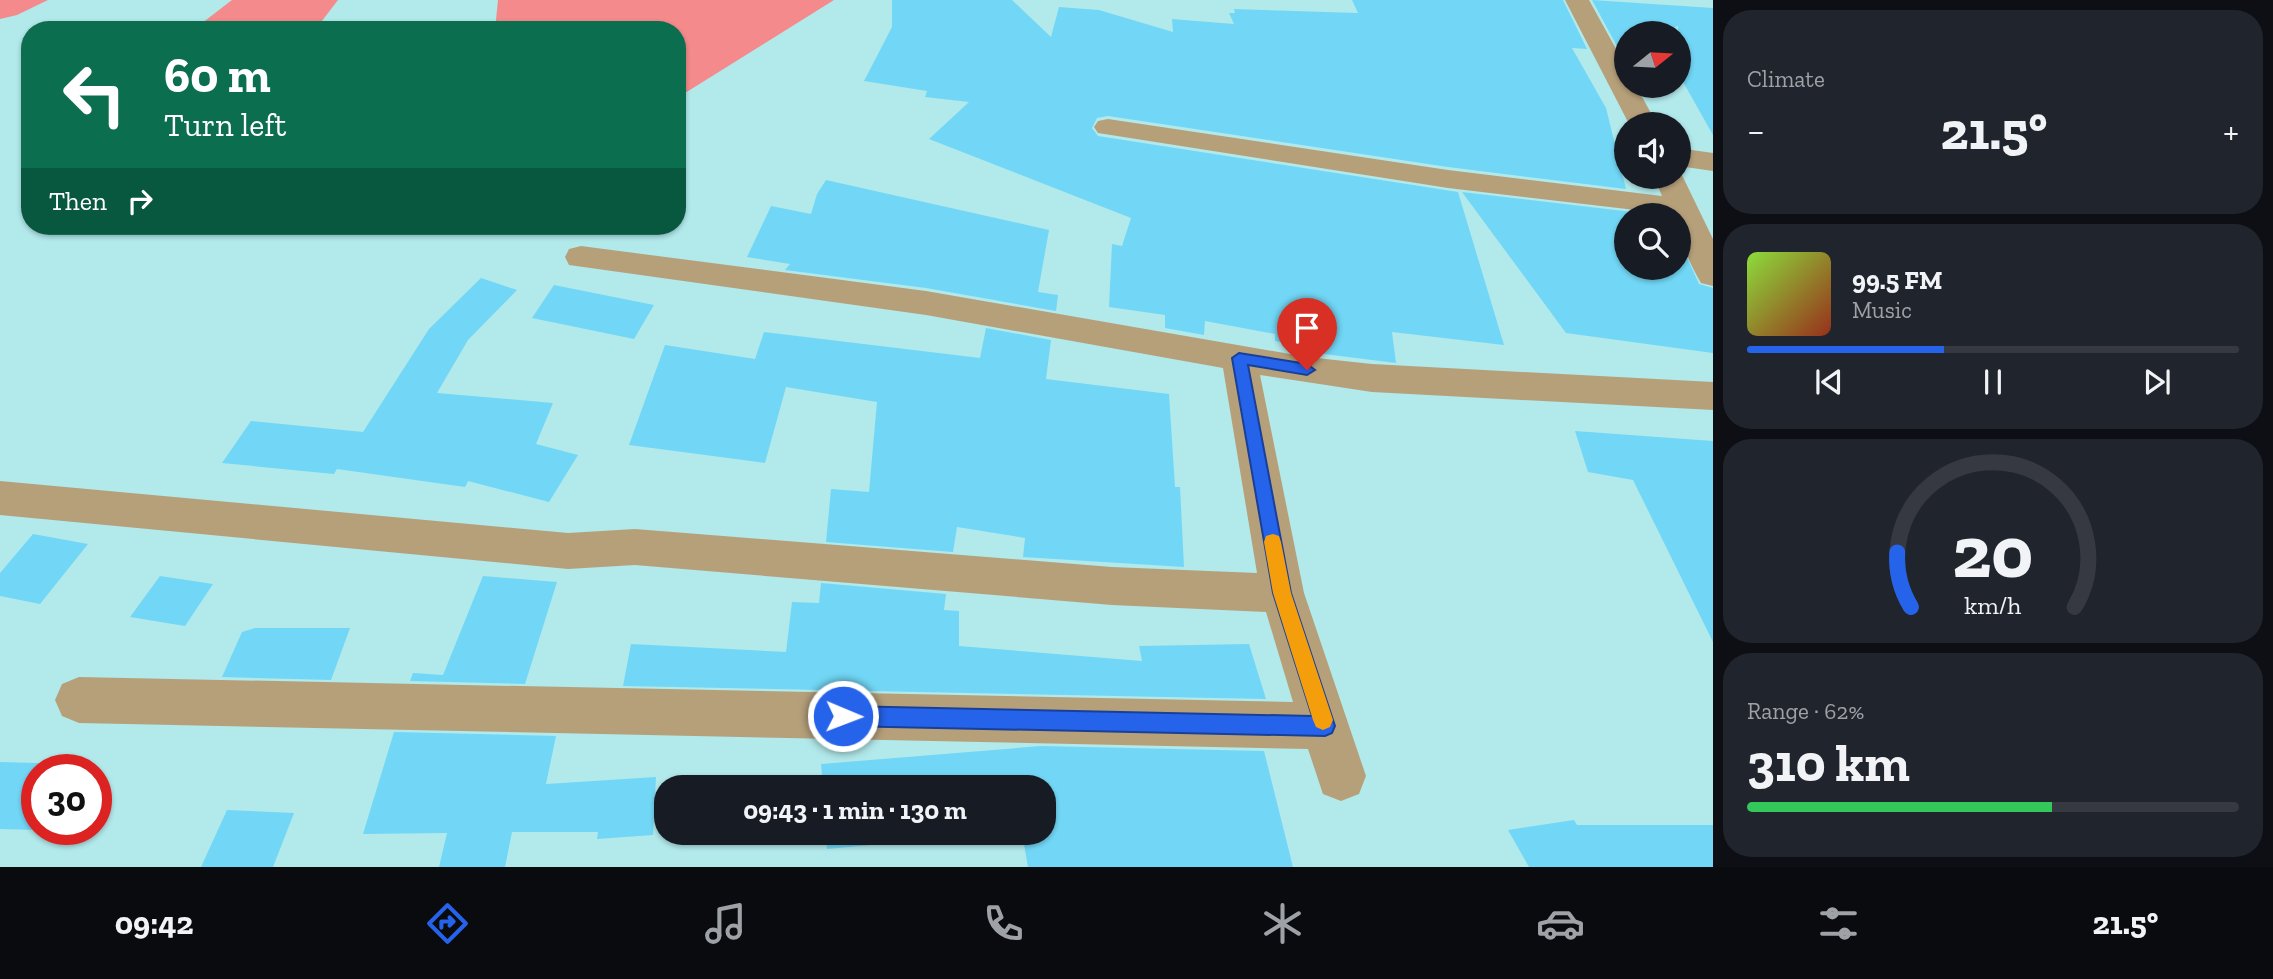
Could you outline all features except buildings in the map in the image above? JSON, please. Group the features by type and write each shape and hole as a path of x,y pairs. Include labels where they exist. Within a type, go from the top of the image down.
{"street":[{"path":"1577,0 1637,112"},
{"path":"1108,127 1448,179 1642,203"},
{"path":"1691,159 1713,162"},
{"path":"1691,227 1713,275"},
{"path":"581,257 926,303 1239,358 1372,378 1713,396"},
{"path":"1239,358 1282,593 1341,776"},
{"path":"0,471 552,527 596,535 635,547"},
{"path":"0,498 568,551 635,547 1112,586 1282,593"},
{"path":"79,700 1325,726"}],"shaded area":[{"path":"0,0 48,0 17,15 0,19"},
{"path":"232,0 338,0 322,21 205,21"},
{"path":"498,0 834,0 686,92 686,21 496,21"}],"slow traffic":[{"path":"1273,542 1282,593 1323,720"}],"route":[{"path":"843,716 1325,726 1282,593 1239,358 1307,370"}]}
